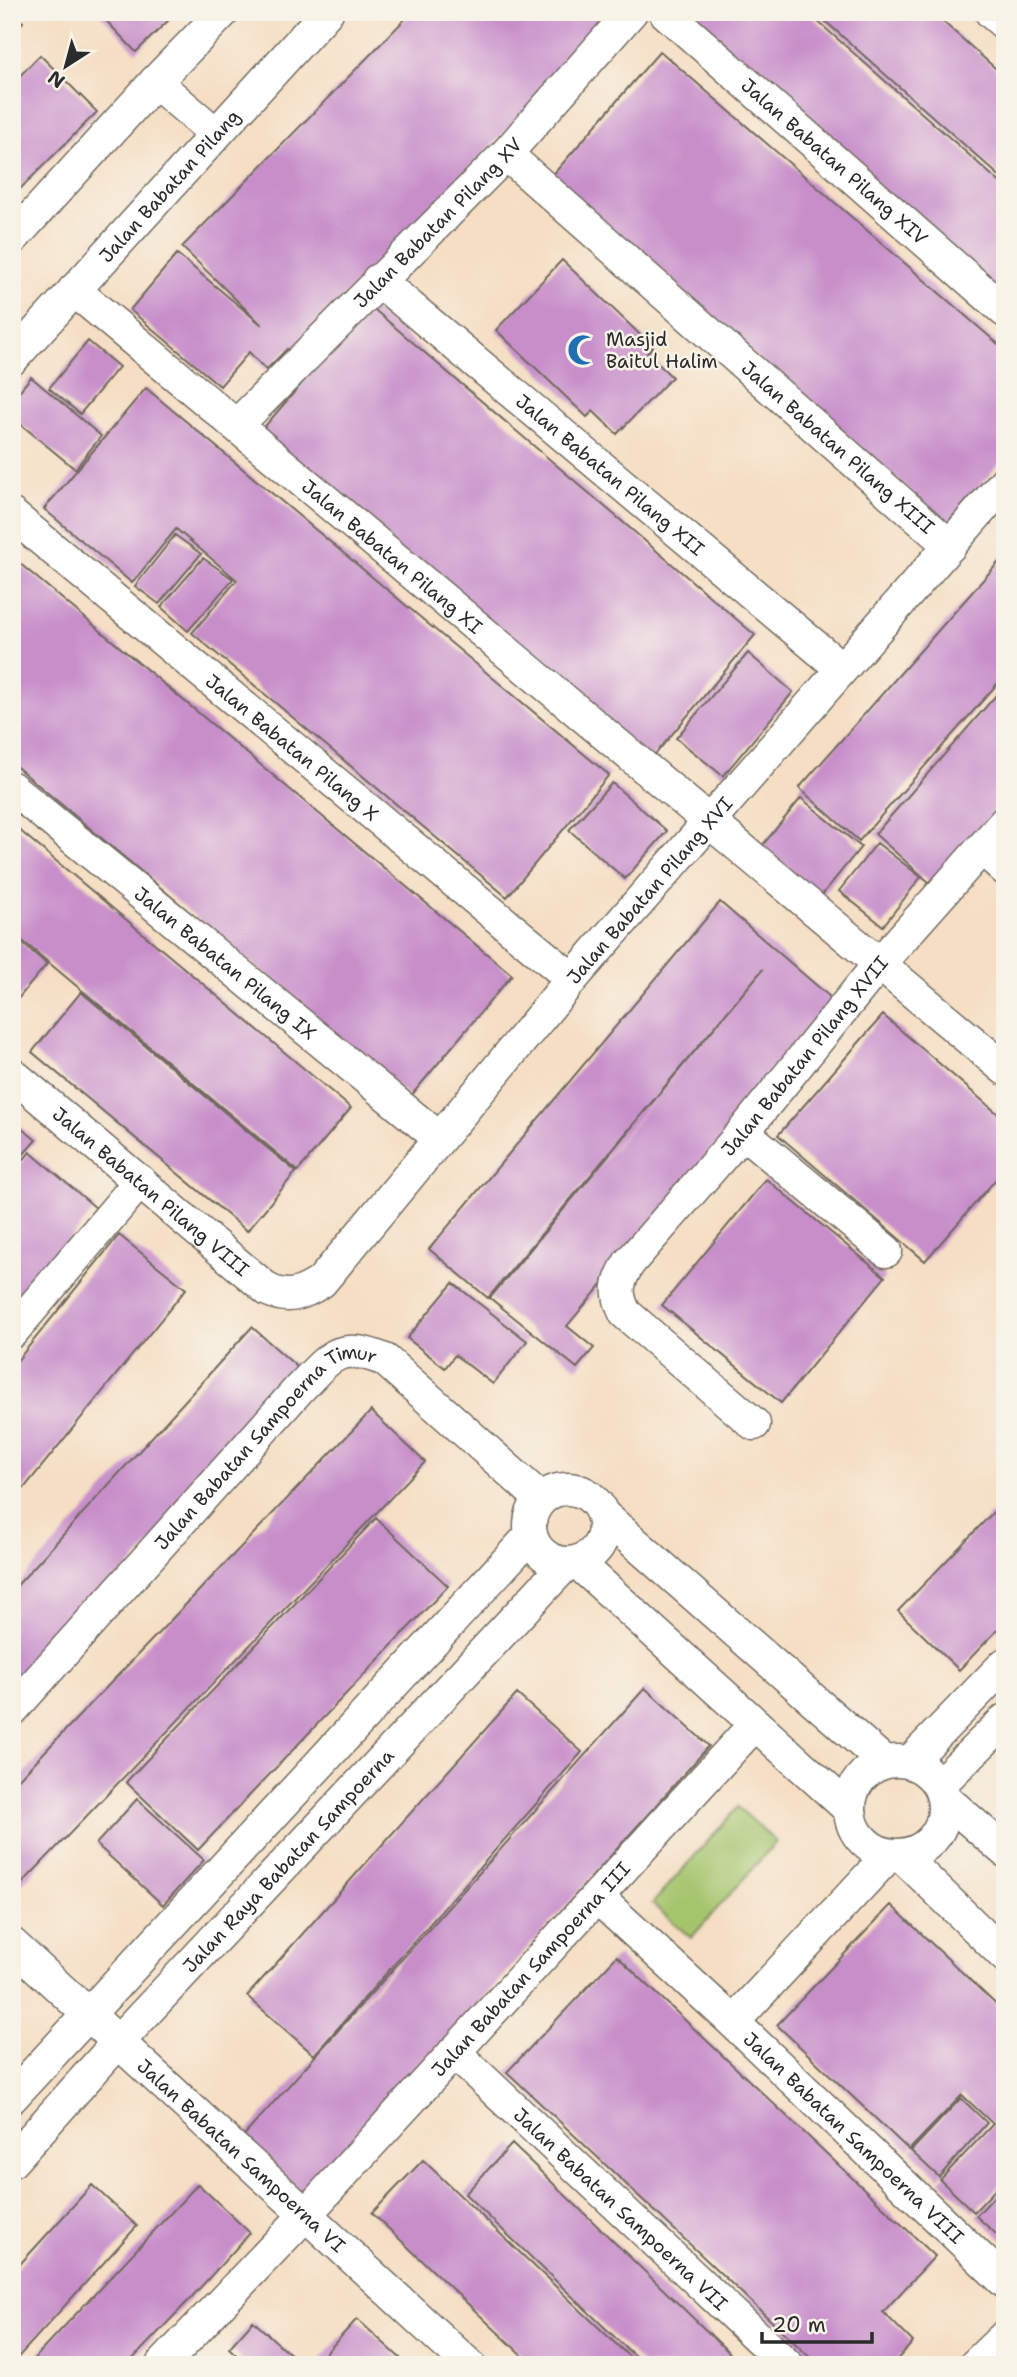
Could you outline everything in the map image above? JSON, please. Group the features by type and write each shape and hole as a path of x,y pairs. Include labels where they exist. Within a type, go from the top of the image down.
{"street":[{"path":"12,239 161,88 223,12"},
{"name":"Jalan Babatan Pilang","path":"12,359 74,290 206,124 327,12"},
{"name":"Jalan Babatan Pilang XV","path":"237,425 506,154 631,12"},
{"name":"Jalan Babatan Pilang XIV","path":"665,12 1005,311"},
{"path":"991,12 1005,24"},
{"path":"161,88 206,124"},
{"name":"Jalan Babatan Pilang XIII","path":"506,154 950,546"},
{"name":"Jalan Babatan Pilang XII","path":"379,280 841,668"},
{"name":"Jalan Babatan Pilang XI","path":"74,290 1005,1069"},
{"name":"Jalan Babatan Pilang XVI","path":"295,1296 321,1282 572,979 1005,482"},
{"name":"Jalan Babatan Pilang X","path":"12,515 572,979"},
{"name":"Jalan Babatan Pilang IX","path":"12,788 439,1138"},
{"name":"Jalan Babatan Pilang XVII","path":"754,1424 625,1313 617,1295 618,1282 629,1263 743,1132 880,963 993,858 1005,821"},
{"name":"Jalan Babatan Pilang VIII","path":"12,1073 268,1290 282,1296 295,1296"},
{"path":"743,1132 887,1251"},
{"path":"12,1332 140,1181"},
{"name":"Jalan Babatan Sampoerna Timur","path":"12,1710 299,1389 343,1349 362,1350 385,1360 541,1499"},
{"path":"571,1563 595,1552 601,1544 605,1524 596,1502 576,1490 563,1489 541,1499 529,1522 531,1535 543,1556 571,1563 849,1810 862,1839 874,1849 895,1855 1005,1956"},
{"path":"602,1514 897,1762 927,1770 941,1791 1005,1851"},
{"path":"12,2097 531,1535"},
{"name":"Jalan Raya Babatan Sampoerna","path":"12,2161 118,2042 571,1563"},
{"path":"849,1810 855,1786 863,1775 897,1762 1005,1664"},
{"path":"895,1855 924,1846 940,1829 944,1813 941,1791 1005,1720"},
{"name":"Jalan Babatan Sampoerna III","path":"162,2365 306,2214 755,1724"},
{"name":"Jalan Babatan Sampoerna VIII","path":"733,2022 895,1855"},
{"name":"Jalan Babatan Sampoerna VIII","path":"597,1897 733,2022 1005,2282"},
{"name":"Jalan Babatan Sampoerna VI","path":"12,1944 469,2365"},
{"name":"Jalan Babatan Sampoerna VII","path":"454,2052 787,2365"},
{"path":"975,2365 1005,2336"}],"green space":[{"path":"738,1807 776,1842 691,1938 652,1904"}],"building":[{"path":"98,12 177,12 136,52"},
{"path":"412,12 599,12 611,23 290,352 287,349 266,370 249,352 220,386 130,310 177,254 262,325 182,247"},
{"path":"682,12 807,12 959,146 1005,187 1005,299"},
{"path":"815,12 932,12 976,51 1005,77 1005,181"},
{"path":"12,14 23,22 12,36"},
{"path":"660,51 1005,350 1005,457 947,523 551,177"},
{"path":"40,55 97,112 12,197 12,84"},
{"name":"Masjid Baitul Halim","path":"562,260 653,347 647,353 672,377 617,434 593,411 587,417 496,330"},
{"path":"369,305 755,635 648,763 260,432"},
{"path":"88,341 119,367 80,414 49,388"},
{"path":"31,377 101,436 75,469 12,417 12,400"},
{"path":"146,388 609,775 507,897 192,633 237,580 176,529 132,583 44,509"},
{"path":"175,535 201,554 159,604 135,586"},
{"path":"1005,555 1005,675 859,841 799,788"},
{"path":"12,557 512,975 410,1097 12,763"},
{"path":"203,558 233,579 188,631 161,607"},
{"path":"748,653 793,692 723,776 676,738"},
{"path":"1005,685 1005,800 931,884 875,834"},
{"path":"612,783 667,831 625,879 569,830"},
{"path":"801,798 861,847 817,901 757,852"},
{"path":"12,824 351,1108 298,1171 12,932"},
{"path":"877,843 921,877 883,926 839,891"},
{"path":"720,902 837,1003 567,1326 594,1348 577,1368 490,1298 763,969 488,1298 429,1249"},
{"path":"12,935 47,964 12,1006"},
{"path":"81,992 296,1172 247,1231 32,1052"},
{"path":"883,1015 1005,1120 1005,1169 925,1261 778,1135"},
{"path":"12,1120 36,1140 12,1167"},
{"path":"30,1152 96,1208 12,1308 12,1173"},
{"path":"766,1179 885,1277 781,1403 662,1305"},
{"path":"119,1235 186,1289 12,1503 12,1367"},
{"path":"453,1283 527,1341 493,1384 455,1355 445,1368 407,1338"},
{"path":"252,1327 305,1374 12,1696 12,1591"},
{"path":"371,1411 425,1462 12,1894 12,1786"},
{"path":"1005,1500 1005,1622 959,1670 898,1611"},
{"path":"376,1518 448,1586 198,1850 126,1782"},
{"path":"645,1688 709,1746 305,2197 240,2140"},
{"path":"517,1694 582,1752 314,2055 247,1996"},
{"path":"137,1799 204,1860 163,1905 96,1844"},
{"path":"891,1905 1005,2013 1005,2179 974,2212 940,2180 993,2124 962,2095 909,2150 777,2025"},
{"path":"617,1956 935,2256 883,2312 913,2342 892,2365 818,2365 507,2072"},
{"path":"961,2098 987,2123 939,2177 911,2151"},
{"path":"512,2144 742,2365 644,2365 465,2194"},
{"path":"423,2160 638,2365 532,2365 372,2213"},
{"path":"198,2184 250,2233 189,2300 127,2365 28,2365"},
{"path":"92,2185 137,2226 12,2364 12,2273"},
{"path":"1005,2185 1005,2242 976,2216"},
{"path":"357,2319 399,2357 407,2365 315,2365"},
{"path":"253,2321 304,2365 247,2365 229,2348"}],"place":[{"name":"Masjid Baitul Halim","path":"583,350"}]}
